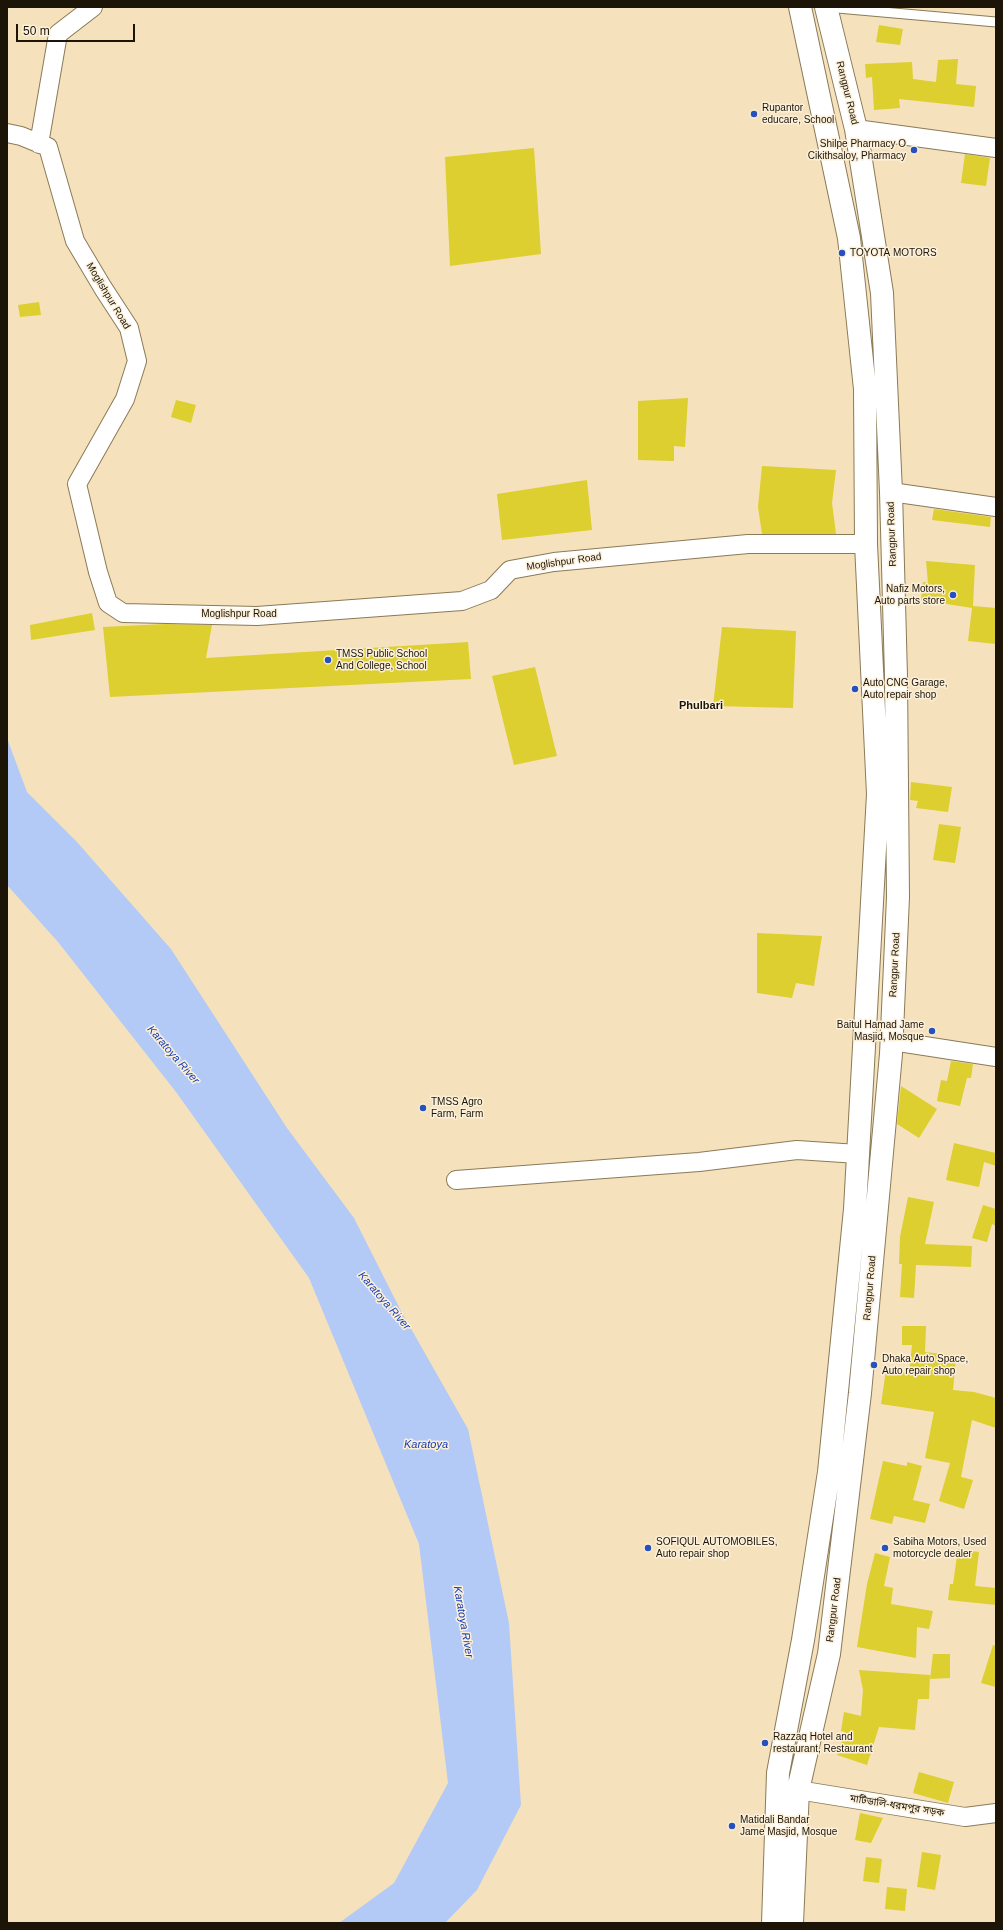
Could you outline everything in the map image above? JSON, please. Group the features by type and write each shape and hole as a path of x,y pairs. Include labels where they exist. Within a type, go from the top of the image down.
{"highway":[{"path":"773,1923 778,1773 803,1640 830,1472 855,1209 878,794 866,544 865,389 850,238 800,7"},
{"name":"Rangpur Road","path":"792,1923 798,1790 829,1654 860,1393 892,1041 898,897 896,676 891,492 882,293 856,129 826,7"}],"street":[{"path":"39,144 58,34 93,7"},
{"path":"856,129 996,148"},
{"name":"Moglishpur Road","path":"7,133 21,136 48,148 75,241 129,328 137,361 125,400 77,484 98,572 108,603 124,613 258,616 462,601 491,590 510,570 554,562 748,544 866,544"},
{"path":"891,492 996,507"},
{"path":"892,1041 996,1056"},
{"path":"456,1180 699,1162 796,1150 858,1154"},
{"name":"মাটিডালি-ধরমপুর সড়ক","path":"798,1790 965,1817 996,1813"}],"lane":[{"path":"826,7 953,20 996,22"}],"water":[{"name":"Karatoya","path":"7,738 27,792 77,842 171,949 287,1128 354,1218 401,1311 468,1429 509,1623 521,1805 477,1890 445,1923 339,1923 394,1883 448,1783 419,1544 309,1278 176,1092 58,942 7,885"}],"building":[{"path":"879,25 903,29 900,45 876,42"},
{"path":"958,59 956,84 976,86 974,107 899,99 900,108 874,110 872,77 866,78 865,64 912,62 913,79 936,82 938,60"},
{"path":"534,148 541,254 450,266 445,157"},
{"path":"965,154 990,158 986,186 961,183"},
{"path":"39,302 41,315 20,317 18,305"},
{"path":"688,398 685,447 674,446 674,461 638,460 638,401"},
{"path":"176,400 196,405 191,423 171,417"},
{"path":"762,466 836,470 832,503 836,534 762,534 758,507"},
{"path":"587,480 592,530 502,540 497,494"},
{"path":"934,509 991,517 990,527 932,520"},
{"path":"926,561 975,565 973,606 996,608 996,644 968,641 972,608 921,600 923,582 928,583"},
{"path":"92,613 95,630 31,640 30,625"},
{"path":"165,624 212,625 206,658 468,642 471,679 110,697 103,627"},
{"path":"722,627 796,631 793,708 713,706"},
{"path":"535,667 557,756 514,765 492,676"},
{"path":"911,782 952,787 948,812 916,808 918,801 910,800"},
{"path":"939,824 961,827 955,863 933,860"},
{"path":"757,933 822,936 814,986 796,983 792,998 757,993"},
{"path":"951,1061 973,1064 971,1078 967,1078 960,1106 937,1101 941,1080 947,1081"},
{"path":"901,1086 937,1109 919,1138 897,1124"},
{"path":"954,1143 996,1153 996,1166 984,1162 979,1187 946,1180"},
{"path":"908,1197 934,1202 925,1244 972,1246 971,1267 916,1265 914,1298 900,1297 902,1264 899,1264 900,1237"},
{"path":"983,1205 996,1209 996,1226 992,1224 987,1242 972,1238"},
{"path":"902,1326 926,1326 925,1352 950,1355 956,1358 953,1390 974,1392 996,1398 996,1428 972,1420 961,1477 973,1480 964,1509 939,1501 950,1463 925,1458 934,1412 881,1404 886,1370 909,1373 912,1345 902,1345"},
{"path":"883,1461 907,1466 907,1462 922,1466 913,1500 930,1504 925,1523 894,1516 892,1524 870,1519"},
{"path":"958,1549 979,1552 975,1586 996,1588 996,1605 948,1600 950,1584 953,1584"},
{"path":"875,1553 890,1557 884,1586 893,1588 891,1604 933,1611 929,1629 917,1627 916,1658 857,1647 867,1584"},
{"path":"993,1645 996,1646 996,1687 981,1683"},
{"path":"933,1654 950,1654 950,1678 930,1679"},
{"path":"859,1670 930,1675 929,1699 918,1699 915,1730 879,1727 867,1765 837,1755 845,1732 841,1731 844,1712 861,1716 863,1690"},
{"path":"919,1772 954,1782 948,1803 913,1793"},
{"path":"860,1813 883,1818 871,1843 855,1840"},
{"path":"922,1852 941,1855 935,1890 917,1887"},
{"path":"866,1857 882,1859 879,1883 863,1881"},
{"path":"887,1887 907,1889 905,1911 885,1909"}],"place":[{"name":"Rupantor educare, School","path":"754,114"},
{"name":"Shilpe Pharmacy O Cikithsaloy, Pharmacy","path":"914,150"},
{"name":"TOYOTA MOTORS","path":"842,253"},
{"name":"Nafiz Motors, Auto parts store","path":"953,595"},
{"name":"TMSS Public School And College, School","path":"328,660"},
{"name":"Auto CNG Garage, Auto repair shop","path":"855,689"},
{"name":"Baitul Hamad Jame Masjid, Mosque","path":"932,1031"},
{"name":"TMSS Agro Farm, Farm","path":"423,1108"},
{"name":"Dhaka Auto Space, Auto repair shop","path":"874,1365"},
{"name":"SOFIQUL AUTOMOBILES, Auto repair shop","path":"648,1548"},
{"name":"Sabiha Motors, Used motorcycle dealer","path":"885,1548"},
{"name":"Razzaq Hotel and restaurant, Restaurant","path":"765,1743"},
{"name":"Matidali Bandar Jame Masjid, Mosque","path":"732,1826"}],"district":[{"name":"Phulbari","path":"701,706"}],"water label":[{"name":"Karatoya River","path":"173,1055"},
{"name":"Karatoya River","path":"384,1301"},
{"name":"Karatoya River","path":"463,1622"}]}
